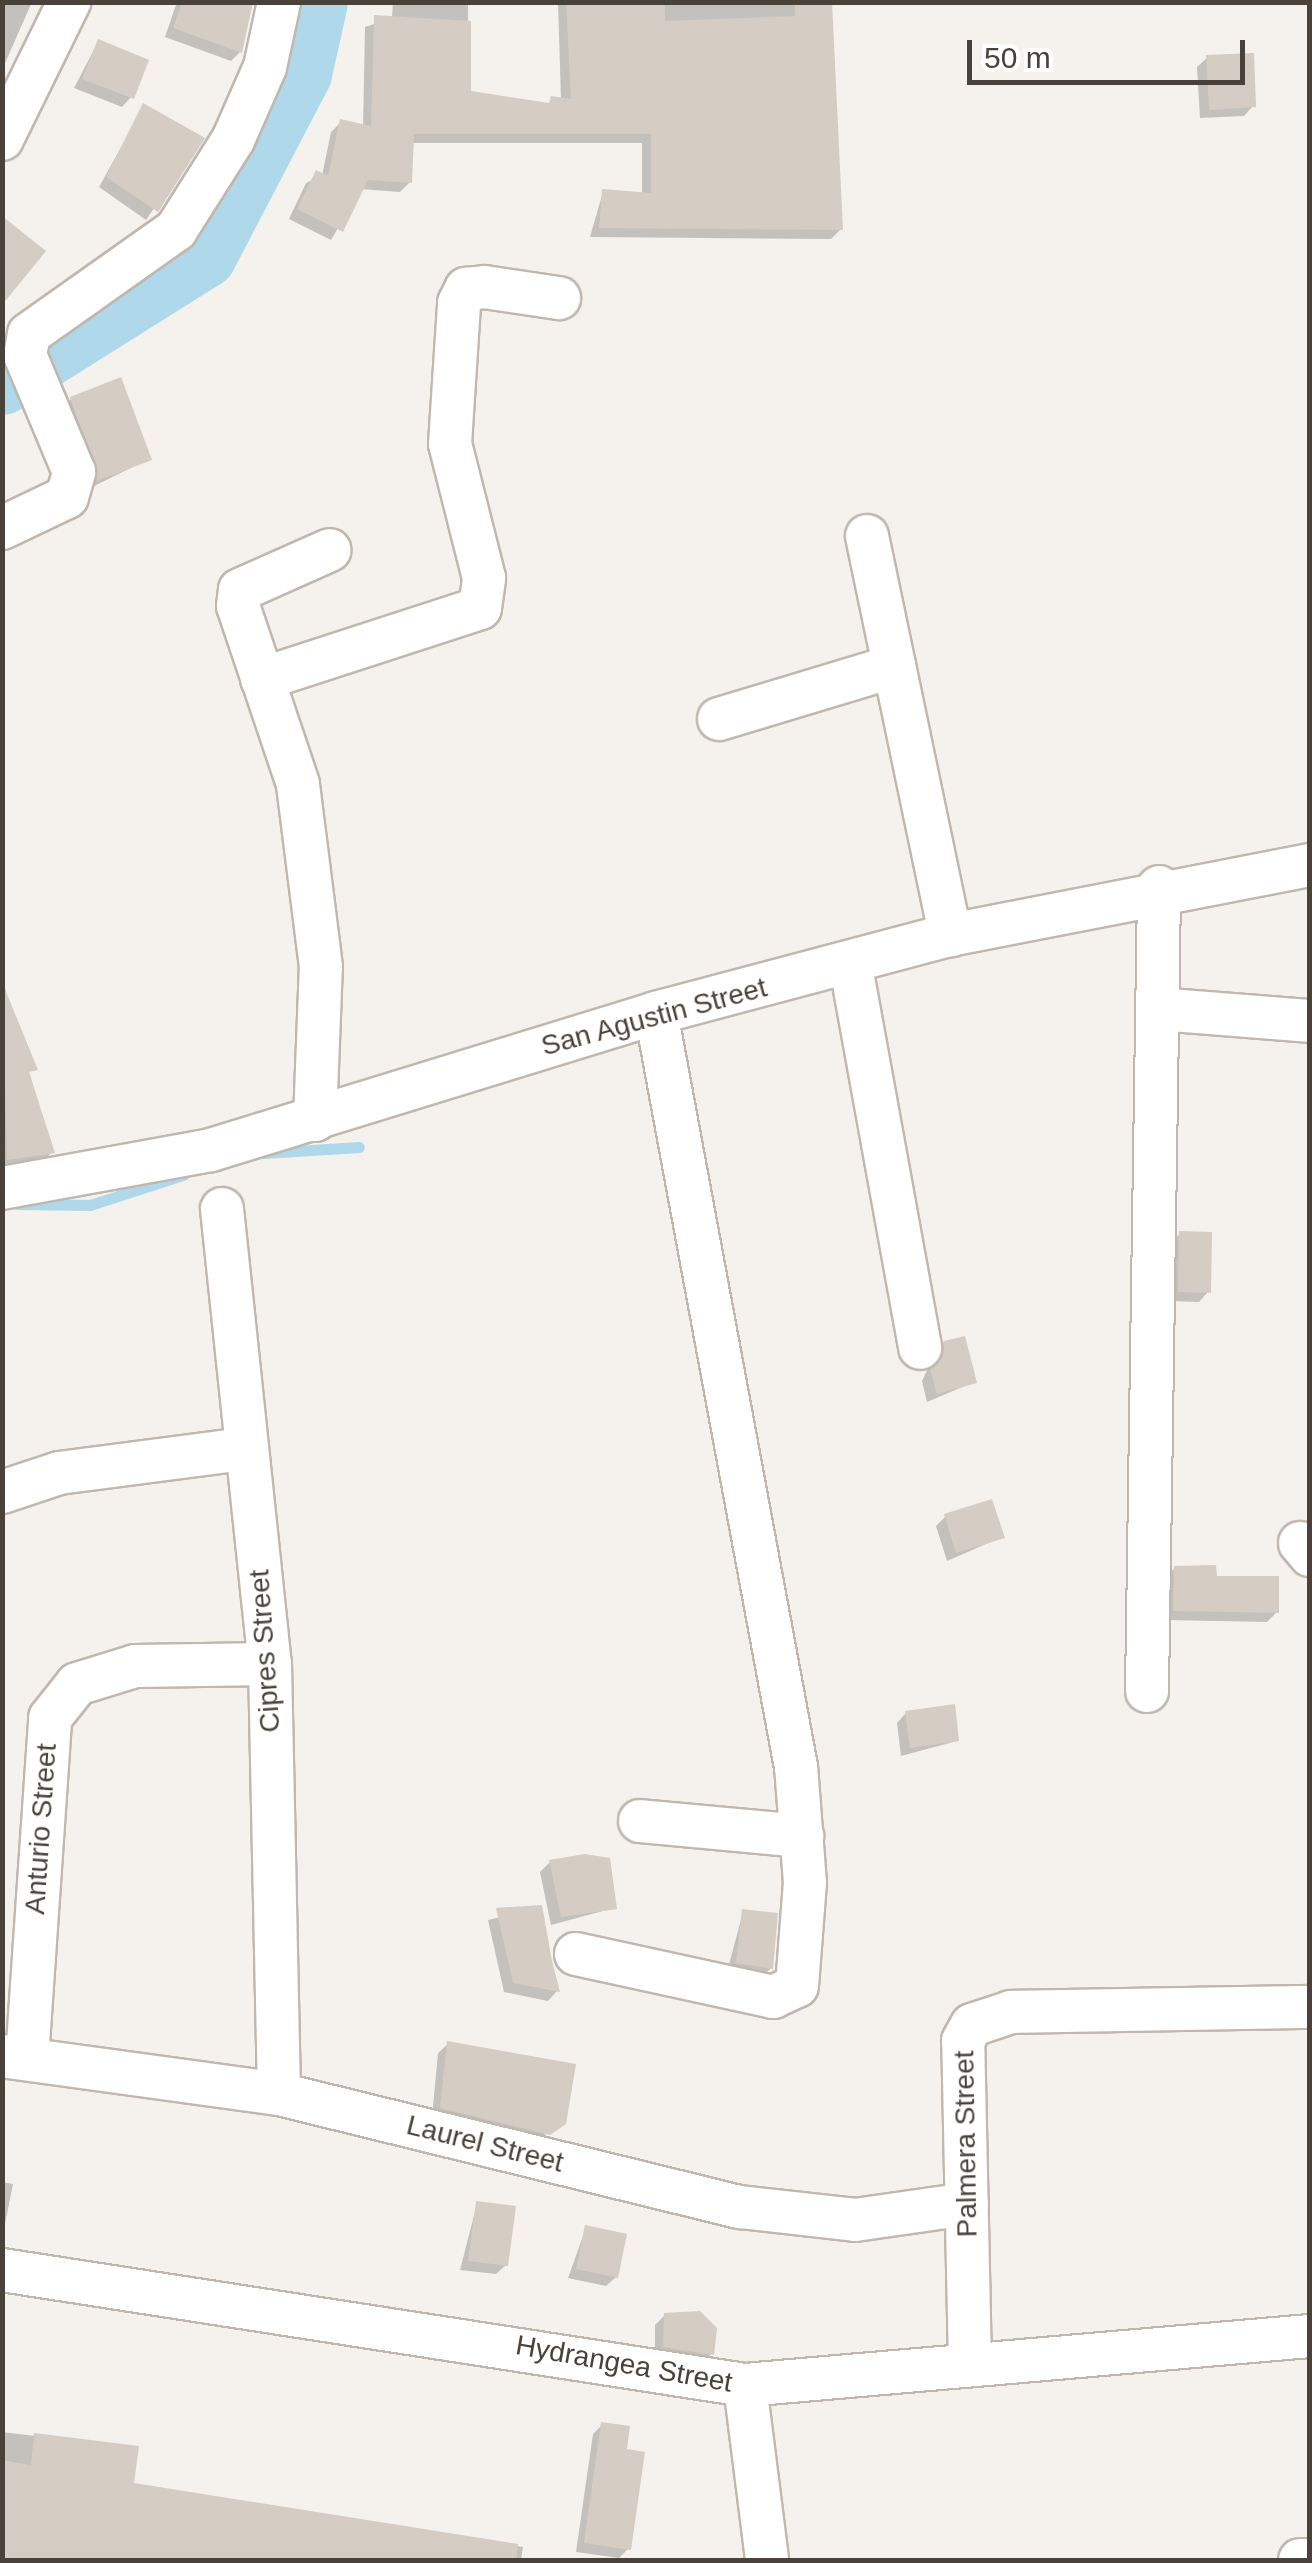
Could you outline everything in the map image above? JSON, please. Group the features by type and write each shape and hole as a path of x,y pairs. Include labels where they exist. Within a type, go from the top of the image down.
{"street":[{"path":"2,139 69,2"},
{"path":"2,528 67,497 74,472 32,370 29,334 176,230 233,140 265,68 279,2"},
{"path":"262,679 480,608 484,578 450,444 459,303 466,289 485,287 560,298"},
{"path":"867,536 950,934"},
{"path":"315,1120 322,967 298,784 262,679 240,590 330,550"},
{"path":"719,719 894,666"},
{"name":"San Agustin Street","path":"2,1188 160,1164 315,1120 656,1013 851,967 950,934 1159,888 1310,865"},
{"path":"1147,1691 1159,888"},
{"path":"851,967 920,1348"},
{"path":"1158,1009 1310,1021"},
{"path":"576,1954 789,1994 802,1836 732,1387 656,1013"},
{"name":"Cipres Street","path":"222,1209 270,1664 279,2094"},
{"path":"2,1492 59,1473 245,1448"},
{"name":"Anturio Street","path":"15,2057 50,1718 77,1684 135,1666 270,1664"},
{"path":"640,1821 802,1836"},
{"name":"Palmera Street","path":"970,2365 963,2040 990,2015 1310,2007"},
{"name":"Laurel Street","path":"15,2057 279,2094 740,2207 855,2220 966,2204"},
{"name":"Hydrangea Street","path":"2,2270 745,2385 1310,2336"},
{"path":"745,2385 768,2560"},
{"path":"1300,2560 1310,2560"}],"building":[{"path":"182,2 253,2 242,53 173,28"},
{"path":"566,2 665,2 665,21 795,16 795,2 832,2 843,230 599,228 602,189 651,193 651,134 414,134 412,183 368,180 343,232 297,209 316,170 328,176 340,119 371,126 374,15 471,21 471,91 549,103 551,96 571,99"},
{"path":"98,39 149,60 134,99 82,79"},
{"path":"1254,53 1256,107 1209,110 1206,55"},
{"path":"143,103 205,138 158,212 106,177"},
{"path":"2,216 46,251 2,305"},
{"path":"121,377 152,460 97,481 70,397"},
{"path":"2,982 38,1070 29,1072 55,1153 7,1160"},
{"path":"1179,1231 1212,1232 1211,1293 1178,1292"},
{"path":"965,1336 977,1383 937,1394 930,1370 944,1341"},
{"path":"992,1499 1005,1538 956,1553 944,1514"},
{"path":"1216,1565 1217,1576 1279,1576 1279,1613 1173,1611 1174,1566"},
{"path":"955,1704 959,1741 910,1748 905,1711"},
{"path":"585,1854 610,1858 617,1909 561,1917 549,1860"},
{"path":"542,1905 560,1992 513,1983 496,1908"},
{"path":"742,1909 778,1913 773,1969 736,1963"},
{"path":"447,2041 576,2064 566,2124 550,2135 440,2108"},
{"path":"476,2201 516,2206 508,2266 468,2261"},
{"path":"585,2225 627,2234 618,2278 576,2269"},
{"path":"700,2311 717,2328 714,2355 663,2347 664,2313"},
{"path":"601,2422 630,2426 627,2449 645,2452 631,2550 584,2543"},
{"path":"34,2433 139,2446 134,2483 518,2544 516,2560 2,2560 2,2460 31,2465"}],"waterway":[{"path":"2,381 203,255 298,73 314,2"},
{"path":"264,1153 359,1147"},
{"path":"17,1204 90,1205 183,1175"}]}
